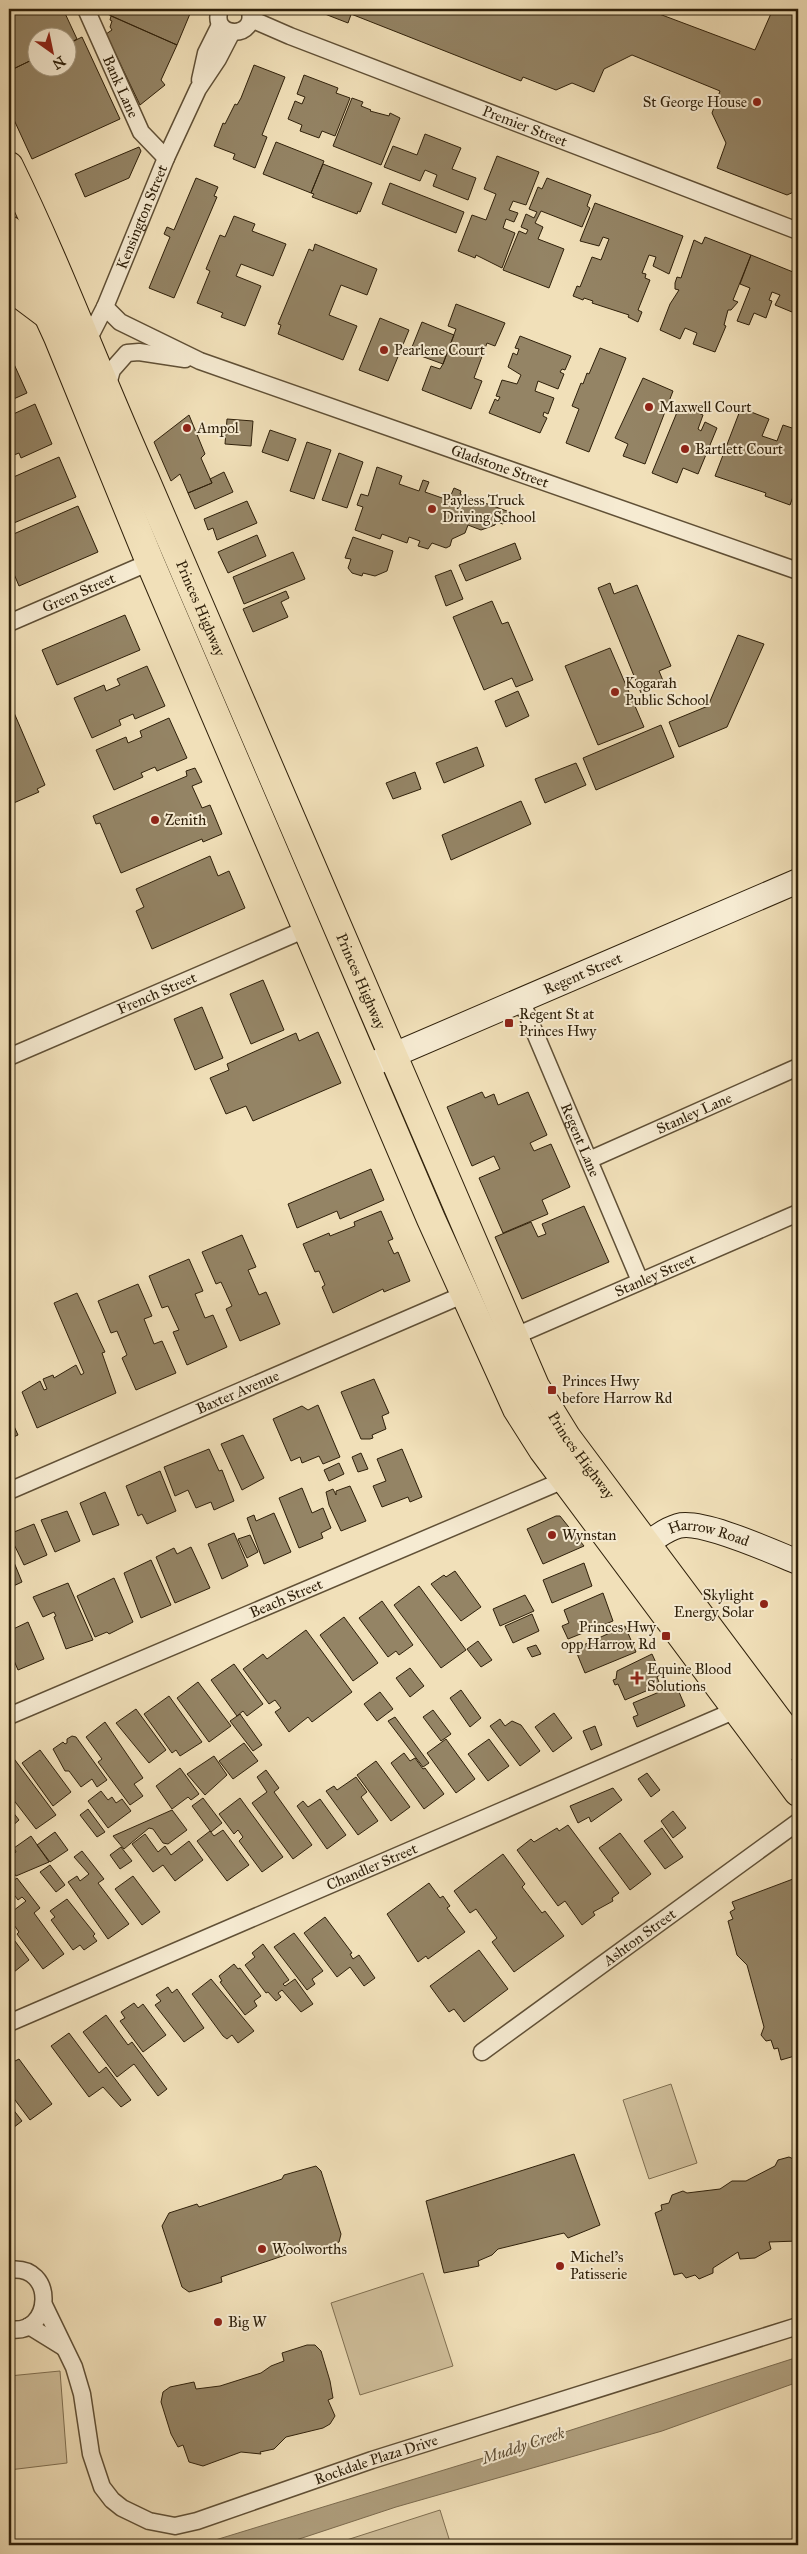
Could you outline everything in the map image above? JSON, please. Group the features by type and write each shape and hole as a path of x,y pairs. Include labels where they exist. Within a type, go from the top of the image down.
{"highway":[{"name":"Princes Highway","path":"12,178 50,254 106,392 153,497 380,1062 465,1294 517,1409 564,1480 637,1553 798,1747"},
{"name":"Princes Highway","path":"9,230 48,316 306,929 380,1062 535,1386 736,1710 798,1792"},
{"path":"9,286 48,316"}],"main road":[{"name":"Regent Street","path":"380,1062 798,881"},
{"name":"Harrow Road","path":"637,1553 663,1532 680,1525 702,1526 798,1562"}],"street":[{"name":"Bank Lane","path":"86,9 141,132 166,158"},
{"path":"224,22 245,28 250,14"},
{"name":"Premier Street","path":"250,14 299,39 798,231"},
{"name":"Kensington Street","path":"86,344 105,307 166,158 198,89 218,59 224,22"},
{"name":"Gladstone Street","path":"105,307 120,322 200,362 798,571"},
{"name":"Gladstone Street","path":"106,392 112,370 127,353 139,352 200,362"},
{"name":"Green Street","path":"9,623 150,562"},
{"name":"French Street","path":"9,1057 306,929"},
{"name":"Regent Lane","path":"521,1000 640,1281"},
{"name":"Stanley Lane","path":"589,1160 798,1067"},
{"name":"Stanley Street","path":"513,1337 798,1213"},
{"name":"Baxter Avenue","path":"9,1491 465,1294"},
{"name":"Beach Street","path":"9,1716 564,1480"},
{"name":"Chandler Street","path":"9,2023 736,1710"},
{"name":"Ashton Street","path":"482,2052 798,1822"},
{"name":"Rockdale Plaza Drive","path":"9,2270 21,2270 37,2280 42,2288 44,2305 54,2322 77,2377 91,2454 102,2487 112,2500 135,2515 156,2523 175,2526 197,2521 433,2440 798,2326"},
{"path":"29,2326 41,2313 44,2305"},
{"path":"9,2328 29,2326 63,2347"}],"shaded area":[{"path":"671,2084 697,2163 649,2179 623,2100"},
{"path":"423,2273 453,2366 360,2395 331,2303"},
{"path":"798,2357 798,2382 662,2431 396,2507 281,2545 199,2545 506,2451"},
{"path":"60,2371 67,2463 9,2470 9,2376"},
{"path":"440,2510 451,2545 331,2545"}],"building":[{"path":"9,9 63,9 72,28 28,28 28,62 9,71"},
{"path":"96,9 192,9 177,45"},
{"path":"312,9 353,9 348,23"},
{"name":"St George House","path":"353,9 646,9 755,50 773,9 798,9 798,190 787,195 717,168 726,143 712,113 720,91 632,55 604,69 594,92 572,83 556,90 523,77 521,81 351,14"},
{"path":"111,16 177,45 161,80 165,85 140,105 106,34 112,30 110,27"},
{"path":"82,37 120,119 32,159 9,109 9,71 28,62 28,78 78,78 78,39"},
{"path":"254,65 285,77 262,135 267,137 255,168 233,159 235,154 214,146 223,123 225,124 235,104 237,105 241,98"},
{"path":"304,75 338,88 336,93 350,98 335,136 322,131 319,138 300,131 302,125 288,119 295,101 302,104 305,97 297,94"},
{"path":"352,98 363,102 361,106 370,111 389,116 390,113 400,118 381,165 333,146"},
{"path":"425,134 461,148 452,169 476,178 468,200 433,186 437,175 425,170 420,181 384,167 393,146 417,155"},
{"path":"276,142 324,161 311,193 263,174"},
{"path":"139,147 141,151 129,178 85,197 75,174"},
{"path":"497,156 539,172 526,205 513,201 509,210 518,213 514,222 506,219 503,228 515,233 502,268 476,255 475,258 458,251 472,215 486,220 496,194 484,189"},
{"path":"323,164 372,183 360,212 358,211 357,214 312,197 314,194 311,193"},
{"path":"196,178 218,187 214,196 217,197 174,298 149,288 170,237 164,234 167,227 174,230"},
{"path":"547,178 591,195 587,206 590,208 582,227 541,211 535,223 543,227 538,239 564,249 549,288 503,270 519,231 526,234 528,230 521,227 526,214 534,218 537,212 529,209 538,187 542,189"},
{"path":"390,183 464,212 456,233 382,204"},
{"path":"595,203 683,236 669,274 653,266 656,257 649,255 642,273 646,274 645,278 650,280 638,310 642,312 638,322 628,317 629,315 592,303 593,301 573,296 577,286 580,287 592,257 601,260 609,239 603,237 599,246 580,241"},
{"path":"234,216 255,224 252,231 286,244 273,276 241,264 236,276 261,286 245,326 221,317 223,313 197,303 210,271 206,269 220,235 225,237"},
{"path":"705,237 751,255 733,300 738,302 731,310 728,310 724,325 726,326 715,352 693,344 697,333 685,328 680,339 660,330 670,304 679,290 675,289 675,283 677,277 681,278 694,240 702,244"},
{"path":"315,244 377,269 367,295 341,285 329,315 357,326 343,360 278,334 281,325 278,324 309,249 313,251"},
{"path":"751,255 798,274 798,302 792,312 775,305 780,295 772,292 769,300 772,301 766,318 754,313 749,325 737,321 750,288 740,284"},
{"path":"456,304 505,323 495,346 487,343 474,378 482,381 471,409 422,390 431,366 440,369 443,364 456,329 448,326"},
{"name":"Pearlene Court","path":"380,318 409,330 388,381 359,370"},
{"path":"422,322 454,335 443,364 410,352"},
{"path":"520,336 571,356 565,370 562,369 560,372 564,374 558,389 538,381 535,391 554,398 548,414 544,412 543,416 547,418 540,433 489,413 495,399 498,401 500,397 496,396 502,380 517,384 521,375 508,367 513,353 517,355 519,349 515,348"},
{"path":"600,348 626,358 589,452 566,443 579,409 572,406 581,383 583,384 587,373 589,374"},
{"path":"9,353 27,393 9,401"},
{"name":"Maxwell Court","path":"643,378 673,391 645,464 623,456 628,444 615,438"},
{"path":"35,404 52,444 21,458 19,453 9,457 9,416"},
{"name":"Bartlett Court","path":"680,405 703,415 698,429 701,431 705,422 717,428 698,474 683,468 677,483 652,473"},
{"path":"741,408 769,419 762,436 777,441 783,425 798,430 798,483 790,505 765,496 766,493 715,476"},
{"path":"189,415 205,454 201,458 212,483 188,493 180,474 171,481 154,442"},
{"path":"227,419 253,421 251,446 225,444"},
{"path":"270,430 296,439 288,461 262,452"},
{"path":"307,442 331,450 314,499 290,491"},
{"path":"339,453 363,462 347,508 322,500"},
{"path":"59,457 76,497 9,525 9,479"},
{"name":"Payless Truck Driving School","path":"377,467 402,476 399,484 419,491 423,480 429,482 425,492 445,499 447,494 451,495 454,488 461,491 460,494 507,511 503,524 496,522 495,525 481,530 468,525 465,533 452,539 450,546 446,548 432,543 428,549 418,546 420,541 409,537 407,543 382,534 380,539 355,530 363,507 357,505 361,494 368,496"},
{"path":"224,472 233,492 195,509 188,493 212,483 210,479"},
{"path":"247,501 257,523 217,540 213,528 208,530 204,519"},
{"path":"78,506 98,552 19,586 9,562 9,536"},
{"path":"257,535 266,556 228,573 218,552"},
{"path":"353,537 393,551 387,571 375,576 363,573 362,576 352,573 348,568 351,559 345,558"},
{"path":"515,543 521,559 466,581 459,565"},
{"path":"293,552 305,579 244,604 233,577"},
{"path":"451,570 463,599 446,606 435,576"},
{"path":"610,583 614,594 637,585 671,666 659,671 664,683 641,693 598,588"},
{"path":"286,591 289,598 281,602 288,617 253,632 243,609"},
{"path":"492,601 502,624 508,622 533,680 516,687 512,678 484,690 453,617"},
{"path":"125,615 140,650 57,685 42,650"},
{"path":"738,635 764,644 727,727 679,747 669,722 708,706"},
{"path":"610,648 644,727 598,745 565,666"},
{"path":"147,666 165,706 135,719 133,714 119,720 121,725 92,738 74,698 104,685 106,691 120,685 117,679"},
{"path":"518,691 529,716 506,727 495,701"},
{"path":"9,701 45,785 37,789 39,792 9,805"},
{"path":"169,718 187,758 157,771 155,767 141,773 143,777 114,790 96,750 126,737 128,743 142,737 140,731"},
{"path":"661,725 674,757 596,790 583,758"},
{"path":"477,747 484,766 444,783 436,763"},
{"path":"576,763 586,785 545,803 535,779"},
{"name":"Zenith","path":"195,768 202,782 192,786 202,808 210,805 222,834 203,842 202,839 121,873 100,823 96,824 93,816 187,776 186,771"},
{"path":"415,772 421,789 393,799 386,783"},
{"path":"521,801 531,824 451,860 442,835"},
{"path":"210,856 218,876 229,871 245,908 152,949 136,911 144,907 136,889"},
{"path":"263,980 284,1030 251,1044 230,994"},
{"path":"202,1007 223,1058 195,1070 174,1019"},
{"path":"318,1032 341,1083 253,1121 246,1106 226,1114 210,1078 229,1070 227,1064 296,1033 299,1041"},
{"path":"482,1092 485,1098 494,1094 498,1105 528,1092 547,1135 530,1143 534,1151 551,1144 570,1187 542,1200 548,1214 503,1233 479,1178 500,1169 494,1156 472,1166 447,1107"},
{"path":"371,1169 384,1200 340,1219 337,1211 297,1228 288,1204"},
{"path":"584,1206 609,1262 522,1299 495,1237 531,1222 538,1237 546,1234 542,1224"},
{"path":"381,1211 393,1239 388,1241 394,1254 398,1252 410,1281 384,1292 383,1289 333,1313 322,1287 325,1285 319,1271 315,1272 303,1244 329,1233 330,1236 355,1226 354,1222"},
{"path":"242,1235 256,1267 248,1270 259,1295 266,1292 280,1324 240,1341 226,1309 232,1306 221,1282 216,1284 202,1252"},
{"path":"189,1259 203,1291 195,1294 205,1318 213,1315 227,1347 187,1365 173,1332 179,1330 168,1306 162,1308 149,1276"},
{"path":"138,1284 152,1316 144,1319 154,1344 162,1341 176,1373 136,1390 122,1358 127,1355 117,1331 111,1333 98,1301"},
{"path":"77,1293 105,1352 102,1353 116,1393 37,1428 22,1392 40,1381 44,1390 47,1389 43,1379 53,1375 54,1378 76,1365 81,1375 84,1373 54,1303"},
{"path":"374,1379 389,1413 382,1416 386,1429 372,1435 373,1438 361,1439 341,1392"},
{"path":"318,1405 340,1457 323,1464 319,1456 302,1463 300,1457 291,1461 273,1419 302,1406 308,1410"},
{"path":"9,1415 18,1435 9,1439"},
{"path":"243,1435 264,1478 242,1490 221,1444"},
{"path":"209,1449 219,1471 222,1470 234,1501 214,1510 211,1502 196,1508 188,1490 175,1496 164,1467"},
{"path":"402,1449 422,1497 410,1502 408,1497 382,1507 373,1486 386,1481 377,1459"},
{"path":"361,1453 368,1469 358,1472 352,1457"},
{"path":"339,1463 344,1474 329,1481 324,1470"},
{"path":"160,1471 176,1511 147,1524 142,1514 138,1516 126,1486"},
{"path":"350,1486 366,1521 341,1531 329,1505 326,1492 333,1489 336,1495 336,1491"},
{"path":"302,1488 312,1513 323,1508 331,1528 321,1533 323,1538 299,1548 279,1498"},
{"path":"105,1492 119,1525 93,1535 80,1503"},
{"path":"67,1511 80,1541 55,1552 41,1520"},
{"path":"274,1513 291,1552 264,1564 247,1518 254,1515 256,1521"},
{"name":"Wynstan","path":"560,1516 584,1546 543,1564 527,1529"},
{"path":"34,1524 47,1555 24,1565 9,1534"},
{"path":"234,1533 248,1566 222,1579 208,1544"},
{"path":"250,1535 258,1552 247,1558 238,1539"},
{"path":"191,1547 210,1588 175,1603 156,1557 174,1548 177,1554"},
{"path":"9,1550 22,1582 9,1588"},
{"path":"151,1560 171,1605 141,1618 124,1573"},
{"path":"584,1563 592,1586 552,1603 543,1580"},
{"path":"455,1571 481,1607 461,1621 431,1584 444,1575 446,1577"},
{"path":"114,1578 133,1622 109,1634 107,1632 95,1637 77,1596"},
{"path":"68,1583 93,1640 66,1649 54,1617 56,1616 54,1612 43,1617 33,1597"},
{"path":"419,1586 466,1650 441,1668 394,1605"},
{"path":"603,1593 613,1621 568,1639 562,1626 569,1623 564,1610"},
{"path":"525,1595 534,1611 500,1626 493,1609"},
{"path":"382,1601 413,1645 399,1655 396,1651 388,1657 359,1618"},
{"path":"532,1614 539,1631 513,1643 505,1626"},
{"path":"344,1617 378,1663 353,1681 320,1635"},
{"path":"28,1622 44,1659 18,1670 9,1649 9,1631"},
{"path":"625,1626 636,1652 585,1673 576,1651 580,1649 579,1647"},
{"path":"306,1630 352,1692 312,1722 308,1717 289,1732 275,1712 281,1708 275,1700 269,1704 243,1669 263,1654 267,1659"},
{"path":"478,1641 492,1660 481,1667 467,1649"},
{"path":"536,1645 541,1654 532,1657 527,1648"},
{"name":"Equine Blood Solutions","path":"652,1654 661,1674 657,1677 660,1685 625,1700 618,1684 615,1685 613,1680 616,1679 617,1671"},
{"path":"234,1664 263,1704 247,1716 243,1711 237,1716 211,1680"},
{"path":"410,1668 424,1686 410,1697 396,1678"},
{"path":"198,1682 231,1726 209,1742 177,1698"},
{"path":"676,1685 685,1706 637,1727 633,1717 638,1715 633,1703"},
{"path":"461,1690 481,1718 470,1727 450,1698"},
{"path":"380,1692 393,1709 377,1721 364,1704"},
{"path":"169,1696 202,1742 180,1756 176,1750 172,1753 144,1714"},
{"path":"136,1709 166,1750 149,1763 116,1723"},
{"path":"433,1710 451,1734 441,1741 423,1717"},
{"path":"554,1713 572,1738 553,1752 535,1727"},
{"path":"240,1714 262,1745 253,1751 230,1721"},
{"path":"395,1717 429,1763 423,1767 388,1721"},
{"path":"500,1719 505,1726 512,1721 521,1725 540,1751 520,1766 490,1726"},
{"path":"105,1722 143,1778 134,1784 143,1796 130,1805 98,1762 102,1759 86,1737"},
{"path":"595,1726 602,1745 591,1750 583,1731"},
{"path":"72,1736 76,1737 107,1780 97,1787 92,1779 81,1787 69,1771 65,1771 53,1749 63,1742 67,1743 67,1739"},
{"path":"446,1739 475,1779 456,1793 427,1753"},
{"path":"489,1739 509,1766 488,1781 468,1754"},
{"path":"244,1743 258,1761 233,1779 219,1761"},
{"path":"40,1750 71,1792 53,1806 22,1763"},
{"path":"404,1753 410,1761 415,1758 423,1769 425,1768 444,1794 424,1809 391,1763"},
{"path":"12,1756 56,1815 36,1829 9,1794 9,1759"},
{"path":"214,1756 227,1775 205,1795 187,1774"},
{"path":"376,1761 410,1807 391,1821 357,1775"},
{"path":"180,1768 199,1794 191,1800 188,1797 172,1809 156,1786"},
{"path":"266,1770 279,1788 274,1792 312,1845 293,1859 252,1803 267,1792 257,1777"},
{"path":"647,1773 660,1790 651,1797 638,1779"},
{"path":"356,1777 367,1792 361,1797 378,1821 358,1835 326,1791 334,1786 337,1790"},
{"path":"613,1788 622,1800 591,1822 589,1817 578,1823 570,1806"},
{"path":"101,1791 108,1800 112,1797 116,1803 122,1799 131,1811 108,1828 88,1801"},
{"path":"203,1798 222,1823 211,1832 192,1806"},
{"path":"240,1798 283,1857 262,1872 239,1841 243,1837 238,1830 234,1834 219,1814"},
{"path":"320,1799 346,1835 327,1849 297,1806 303,1801 308,1807"},
{"path":"9,1807 19,1820 9,1829"},
{"path":"88,1809 105,1832 97,1837 80,1815"},
{"path":"172,1810 187,1830 168,1844 163,1843 153,1829 149,1828 124,1849 113,1836"},
{"path":"673,1811 686,1828 673,1838 661,1821"},
{"path":"568,1825 619,1893 612,1898 613,1901 593,1912 595,1915 582,1925 565,1901 558,1906 517,1850 531,1839 534,1842 557,1828 559,1831"},
{"path":"662,1828 683,1857 665,1869 644,1841"},
{"path":"223,1830 249,1865 227,1881 197,1841 210,1831 214,1836"},
{"path":"55,1832 68,1850 50,1862 37,1845"},
{"path":"620,1833 651,1874 630,1890 599,1848"},
{"path":"145,1834 158,1852 165,1846 171,1855 189,1841 203,1860 175,1881 163,1865 153,1872 132,1844"},
{"path":"31,1836 49,1862 16,1876 9,1865 9,1857 16,1852 14,1848"},
{"path":"121,1847 132,1861 120,1869 110,1855"},
{"path":"82,1851 104,1879 98,1883 129,1924 108,1939 68,1882 77,1876 80,1881 89,1874 74,1857"},
{"path":"503,1854 525,1884 522,1887 542,1913 545,1911 564,1936 514,1972 492,1942 497,1938 476,1909 470,1913 454,1891"},
{"path":"50,1865 65,1885 56,1892 40,1872"},
{"path":"133,1876 160,1912 142,1925 115,1889"},
{"path":"17,1878 40,1908 34,1913 64,1954 43,1969 17,1934 19,1932 9,1918 9,1914 26,1901 22,1897 18,1900 9,1888 9,1884"},
{"path":"793,1879 798,1890 798,2055 781,2060 778,2048 774,2049 771,2040 766,2041 761,2035 764,2027 747,1965 737,1955 728,1921 733,1919 730,1912 735,1909 732,1902"},
{"path":"429,1883 440,1898 443,1896 450,1906 447,1908 465,1932 428,1959 426,1956 418,1962 387,1914"},
{"path":"67,1899 95,1934 93,1936 97,1941 84,1950 80,1945 73,1950 51,1920 55,1917 50,1911"},
{"path":"325,1917 352,1953 350,1954 353,1959 359,1955 375,1978 364,1986 350,1967 337,1977 304,1933"},
{"path":"9,1933 29,1960 9,1976"},
{"path":"294,1933 323,1971 312,1979 315,1984 307,1990 274,1947"},
{"path":"263,1944 289,1980 283,1984 285,1986 295,1979 313,2004 301,2012 282,1990 278,1993 281,1997 276,2001 268,1992 266,1993 245,1965 255,1957 252,1953"},
{"path":"479,1950 508,1989 464,2022 454,2009 449,2012 430,1986"},
{"path":"234,1964 238,1969 240,1968 261,1996 254,2001 257,2006 245,2015 220,1982 222,1981 219,1976"},
{"path":"211,1979 254,2031 238,2043 232,2035 227,2039 223,2036 192,1994"},
{"path":"168,1987 172,1993 177,1989 204,2028 184,2042 155,2005 161,2001 156,1995"},
{"path":"134,2003 138,2008 143,2004 166,2035 143,2052 120,2021 125,2018 121,2012"},
{"path":"106,2015 128,2045 132,2042 167,2089 158,2096 134,2064 117,2077 83,2032"},
{"path":"69,2033 99,2073 106,2067 131,2100 121,2107 103,2087 89,2097 51,2046"},
{"path":"19,2059 52,2104 30,2120 9,2092 9,2064"},
{"path":"9,2104 22,2121 9,2131"},
{"path":"574,2154 600,2225 568,2238 564,2233 498,2249 492,2255 478,2261 479,2266 444,2273 426,2201"},
{"path":"789,2157 798,2161 798,2241 769,2242 771,2249 755,2258 740,2259 738,2252 713,2268 713,2273 699,2279 695,2275 686,2278 682,2273 674,2275 655,2213 662,2210 661,2205 669,2203 672,2195 683,2191 687,2193 720,2189 732,2181 746,2181 775,2166 778,2160"},
{"path":"316,2166 321,2171 341,2234 339,2242 331,2247 308,2253 306,2248 221,2277 222,2282 200,2289 189,2292 182,2287 162,2226 169,2213 197,2204 199,2207 282,2179 284,2175"},
{"path":"307,2345 315,2345 321,2351 330,2381 333,2398 328,2400 335,2416 330,2424 323,2428 286,2437 274,2449 260,2452 261,2454 241,2452 203,2466 189,2462 183,2445 178,2447 171,2434 161,2402 163,2392 170,2387 194,2382 196,2389 220,2386 261,2373 271,2366 284,2361 282,2353"}],"place":[{"name":"St George House","path":"757,102"},
{"name":"Pearlene Court","path":"384,350"},
{"name":"Maxwell Court","path":"649,407"},
{"name":"Ampol","path":"187,428"},
{"name":"Bartlett Court","path":"685,449"},
{"name":"Payless Truck Driving School","path":"432,509"},
{"name":"Kogarah Public School","path":"615,692"},
{"name":"Zenith","path":"155,820"},
{"name":"Regent St at Princes Hwy","path":"509,1023"},
{"name":"Princes Hwy before Harrow Rd","path":"552,1390"},
{"name":"Wynstan","path":"552,1535"},
{"name":"Skylight Energy Solar","path":"764,1604"},
{"name":"Princes Hwy opp Harrow Rd","path":"666,1636"},
{"name":"Equine Blood Solutions","path":"637,1678"},
{"name":"Woolworths","path":"262,2249"},
{"name":"Michel's Patisserie","path":"560,2266"},
{"name":"Big W","path":"218,2322"}],"water label":[{"name":"Muddy Creek","path":"523,2445"}]}
